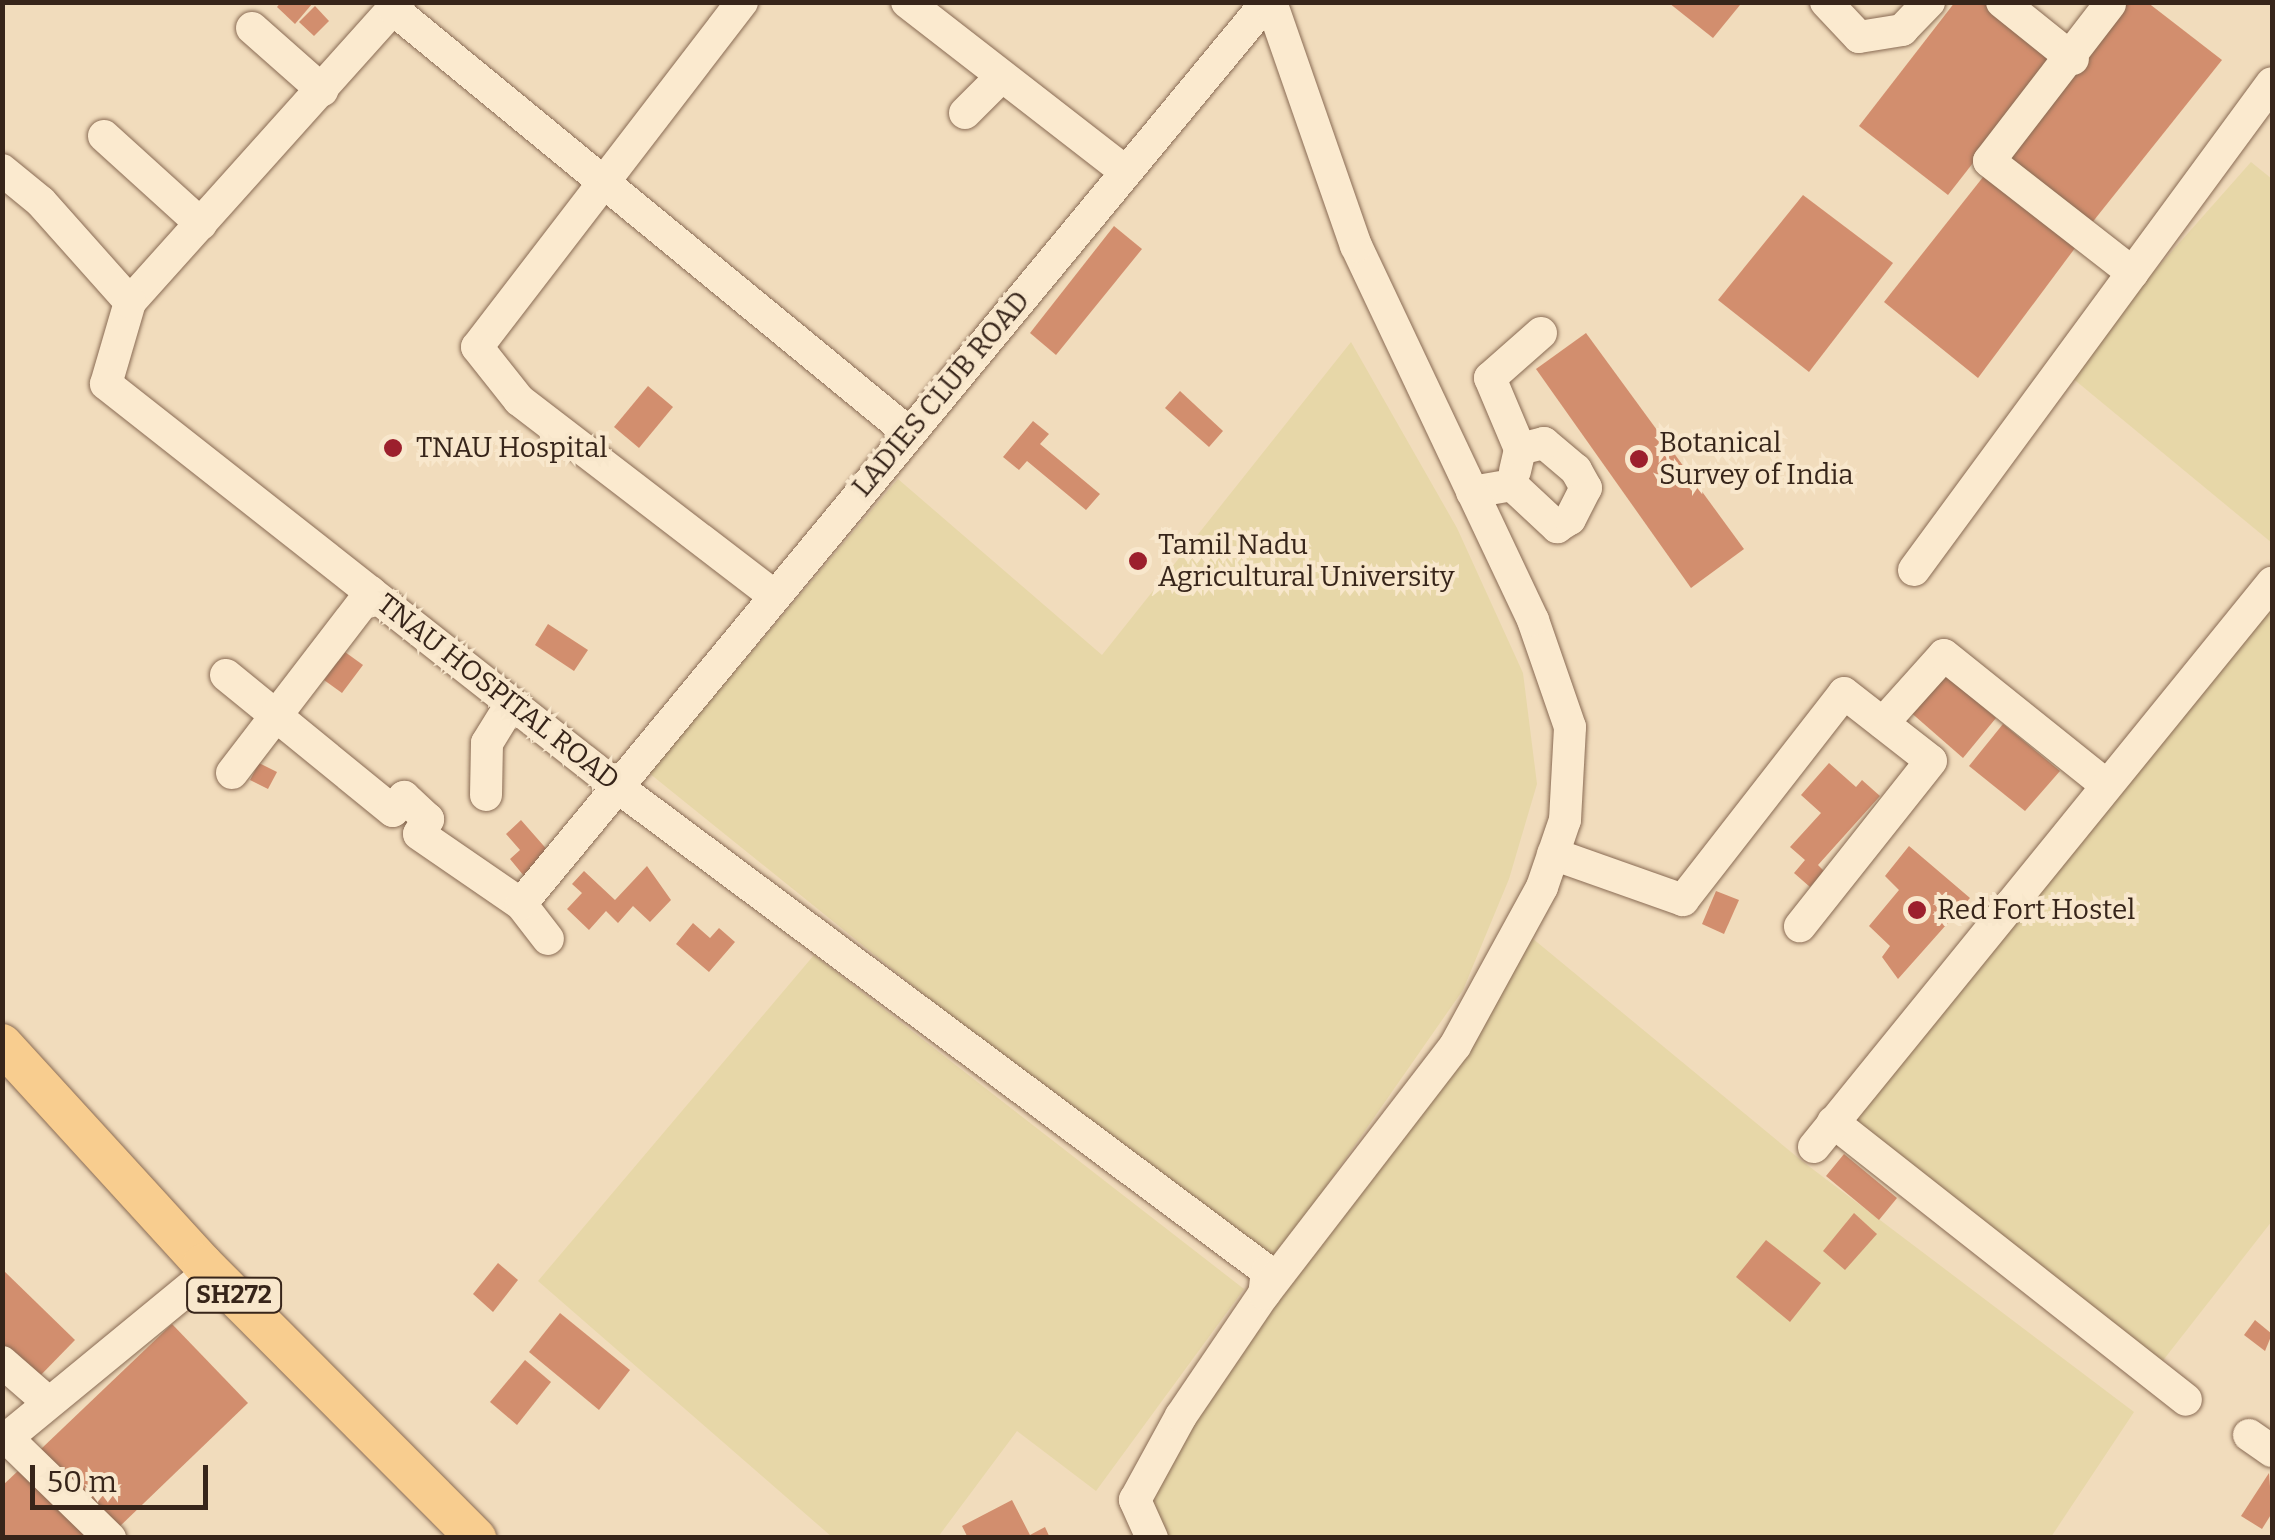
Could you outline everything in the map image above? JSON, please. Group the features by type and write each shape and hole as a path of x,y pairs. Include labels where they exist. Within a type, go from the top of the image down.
{"main road":[{"name":"SH272","path":"2,1044 210,1271 476,1538"}],"street":[{"path":"742,2 477,347 519,400 773,596"},
{"path":"907,2 1126,172"},
{"path":"1152,1538 1135,1500 1181,1416 1264,1294 1454,1046 1553,854 1565,820 1570,727 1533,620 1356,246 1269,2"},
{"name":"LADIES CLUB ROAD","path":"521,904 1269,2"},
{"path":"1826,2 1859,38 1902,30 1929,2"},
{"path":"2002,2 2073,59"},
{"path":"2110,4 2073,59 1989,161 2133,272"},
{"path":"396,6 909,432"},
{"name":"TNAU HOSPITAL ROAD","path":"396,6 130,302 106,384 618,788 1267,1271 1264,1294"},
{"path":"252,28 322,90"},
{"path":"965,113 1002,76"},
{"path":"1914,570 2272,83"},
{"path":"104,136 201,224"},
{"path":"2,170 41,202 130,302"},
{"path":"1512,485 1520,449 1490,378 1540,333"},
{"path":"1512,485 1558,527 1570,520 1586,488 1544,443 1520,449"},
{"path":"1472,492 1512,485"},
{"path":"2186,1400 1824,1135 2104,783 2272,582"},
{"path":"232,773 371,592"},
{"path":"1883,724 1944,655 2104,783"},
{"path":"226,674 393,811 404,797 428,819 420,834 521,904 548,939"},
{"path":"1553,854 1683,900 1844,693 1931,761 1800,926"},
{"path":"486,795 487,743 511,704"},
{"path":"110,1538 5,1440 210,1271"},
{"path":"2,1362 49,1404"}],"shaded area":[{"path":"2251,162 2272,179 2272,543 2065,372"},
{"path":"1351,342 1457,528 1523,673 1537,784 1509,879 1463,990 1267,1271 649,773 898,479 1102,655"},
{"path":"2272,600 2272,1221 2154,1372 1844,1121"},
{"path":"1532,938 1802,1161 2134,1412 2051,1537 1153,1538 1147,1528 1154,1465"},
{"path":"814,955 1244,1289 1096,1491 1017,1431 938,1537 832,1537 538,1281"}],"building":[{"path":"281,2 312,4 295,24 277,7"},
{"path":"1955,2 1993,2 2058,54 1948,195 1859,126"},
{"path":"2119,2 2147,2 2222,60 2087,229 1998,159"},
{"path":"1669,3 1736,3 1740,5 1713,38"},
{"path":"315,6 329,21 314,36 299,22"},
{"path":"1991,167 2081,240 1978,378 1884,302"},
{"path":"1803,195 1893,263 1809,372 1718,300"},
{"path":"1114,226 1142,249 1056,355 1030,333"},
{"name":"Botanical Survey of India","path":"1586,333 1744,549 1691,588 1536,369"},
{"path":"648,386 673,407 639,448 614,427"},
{"path":"1180,391 1223,431 1209,447 1165,408"},
{"path":"1033,421 1049,434 1040,444 1100,494 1086,510 1027,461 1019,470 1003,457"},
{"path":"548,624 588,650 574,671 535,645"},
{"path":"345,652 363,665 342,693 324,680"},
{"path":"1940,670 1996,718 1963,758 1908,710"},
{"path":"2003,724 2060,771 2025,811 1969,766"},
{"path":"259,763 277,772 268,789 250,780"},
{"path":"1829,763 1856,787 1862,780 1880,796 1818,865 1824,871 1810,887 1794,873 1805,860 1790,847 1821,813 1801,795"},
{"path":"521,820 550,853 524,876 510,859 520,850 506,834"},
{"path":"1909,846 1970,898 1898,979 1882,957 1890,946 1869,926 1899,890 1885,876"},
{"path":"647,866 671,900 650,922 633,906 618,923 606,911 589,930 567,909 582,893 572,884 584,871 615,900"},
{"path":"1716,891 1739,900 1724,934 1702,924"},
{"path":"693,923 710,938 719,928 735,942 709,972 676,944"},
{"path":"1844,1154 1897,1198 1879,1220 1826,1176"},
{"path":"1854,1213 1877,1234 1845,1270 1823,1251"},
{"path":"1766,1240 1821,1283 1790,1322 1736,1277"},
{"path":"498,1263 518,1280 493,1312 473,1294"},
{"path":"2,1269 75,1340 36,1380 2,1348"},
{"path":"560,1313 630,1370 599,1410 529,1352"},
{"path":"2255,1320 2272,1334 2265,1351 2244,1335"},
{"path":"172,1324 248,1403 117,1529 41,1449"},
{"path":"525,1360 551,1382 517,1425 490,1402"},
{"path":"20,1469 91,1538 2,1538 2,1486"},
{"path":"2269,1473 2272,1513 2262,1529 2241,1516"},
{"path":"1012,1500 1030,1535 1045,1527 1050,1538 968,1538 962,1526"}],"place":[{"name":"TNAU Hospital","path":"393,448"},
{"name":"Botanical Survey of India","path":"1639,459"},
{"name":"Tamil Nadu Agricultural University","path":"1138,561"},
{"name":"Red Fort Hostel","path":"1917,910"}]}
